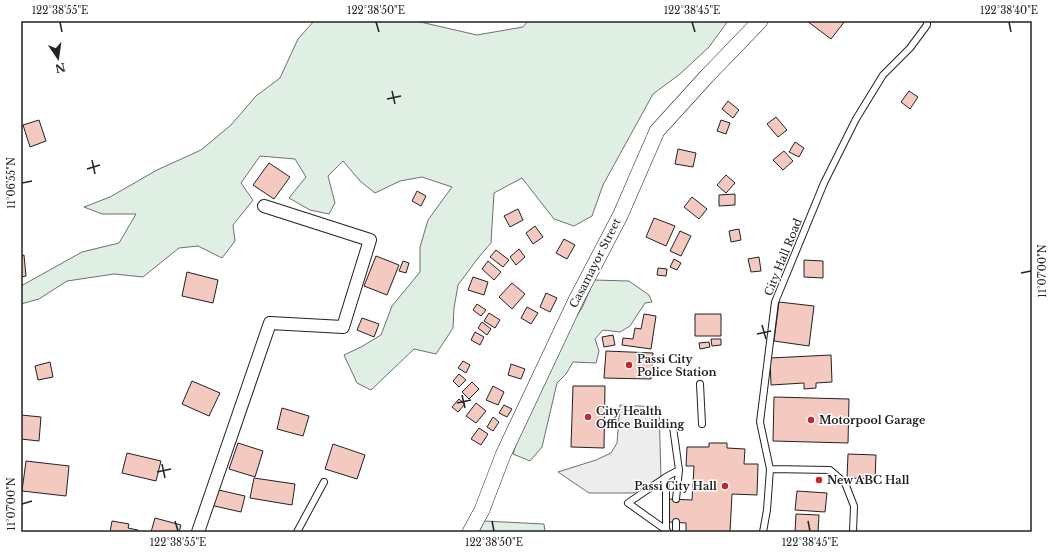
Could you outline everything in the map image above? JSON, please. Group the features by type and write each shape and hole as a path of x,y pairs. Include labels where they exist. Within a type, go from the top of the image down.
{"street":[{"name":"Casamayor Street","path":"470,532 482,510 506,448 576,300 620,216 658,131 707,76 760,21"},
{"path":"198,532 270,323 342,327 370,240 264,206"}],"lane":[{"name":"City Hall Road","path":"763,532 767,510 770,469 760,422 774,302 824,183 856,119 883,75 910,48 928,21"},
{"path":"700,384 702,424"},
{"path":"673,427 679,470 676,499"},
{"path":"770,469 830,470 845,483 854,506 853,532"},
{"path":"667,531 628,503 679,470"},
{"path":"666,477 667,531"},
{"path":"297,532 324,482"},
{"path":"676,522 676,532"}],"green space":[{"path":"314,21 416,21 477,35 523,27 528,21 728,21 709,47 680,74 653,94 603,185 592,216 574,226 554,219 522,178 494,193 491,243 458,285 454,308 453,328 436,354 414,349 371,390 357,383 344,355 381,335 392,306 420,272 420,247 428,220 452,187 422,177 400,181 375,193 360,181 343,161 328,176 335,203 329,214 310,210 289,198 306,177 295,159 260,156 241,183 253,200 233,225 235,241 222,258 198,246 179,248 143,277 114,274 67,281 39,299 21,304 21,286 82,252 119,243 136,214 102,214 84,207 110,197 157,170 201,150 231,125 256,96 280,78 298,39"},
{"path":"594,280 629,281 649,295 652,302 645,303 630,326 620,332 603,330 595,339 599,351 596,363 573,362 566,374 557,383 542,447 530,461 513,454 517,441 557,345 582,308"},
{"path":"484,521 544,524 545,532 479,532"}],"shaded area":[{"path":"620,405 659,407 661,478 633,493 589,493 558,472 596,460 611,453 617,443"}],"building":[{"path":"807,21 845,21 831,39"},
{"path":"909,91 918,97 910,109 901,102"},
{"path":"728,101 739,110 733,118 722,109"},
{"path":"776,117 787,130 778,137 767,124"},
{"path":"39,120 46,141 30,147 23,125"},
{"path":"721,120 730,123 726,134 717,131"},
{"path":"795,142 804,148 799,157 789,152"},
{"path":"678,149 696,153 693,167 675,164"},
{"path":"784,151 793,161 783,170 773,160"},
{"path":"269,163 290,177 274,199 253,185"},
{"path":"726,175 735,183 726,193 717,185"},
{"path":"417,191 426,196 421,206 412,201"},
{"path":"735,194 735,205 719,206 719,195"},
{"path":"692,197 707,209 699,219 684,207"},
{"path":"518,209 523,220 510,227 504,216"},
{"path":"654,218 675,226 666,246 646,237"},
{"path":"535,226 543,237 533,244 526,233"},
{"path":"739,229 741,240 731,242 729,231"},
{"path":"680,231 691,236 681,256 670,251"},
{"path":"564,239 575,245 567,259 556,253"},
{"path":"519,249 525,257 516,265 510,257"},
{"path":"496,250 509,260 503,267 490,257"},
{"path":"24,255 26,276 21,277 21,256"},
{"path":"376,256 399,265 387,295 364,286"},
{"path":"759,257 761,271 751,272 748,259"},
{"path":"674,259 681,263 677,270 670,267"},
{"path":"804,260 823,261 823,278 804,277"},
{"path":"403,261 409,263 406,273 399,271"},
{"path":"488,261 501,272 494,280 482,269"},
{"path":"658,268 667,269 666,276 657,275"},
{"path":"187,272 218,280 213,303 182,296"},
{"path":"473,277 488,282 484,295 468,290"},
{"path":"512,283 525,294 512,309 499,297"},
{"path":"546,293 557,298 550,312 540,307"},
{"path":"779,302 814,306 809,346 774,341"},
{"path":"477,304 486,310 481,316 473,310"},
{"path":"527,307 538,313 531,324 521,318"},
{"path":"489,313 500,320 495,328 484,321"},
{"path":"644,314 656,316 651,349 622,345 623,338 633,339 635,328 641,329"},
{"path":"695,314 721,314 721,336 695,336"},
{"path":"362,318 379,324 374,337 357,330"},
{"path":"482,322 491,329 487,335 478,328"},
{"path":"475,332 484,337 480,345 471,340"},
{"path":"613,335 615,345 604,347 602,337"},
{"path":"711,339 721,339 721,345 712,346"},
{"path":"709,342 710,347 700,349 699,343"},
{"name":"Passi City Police Station","path":"606,351 653,353 651,379 604,378"},
{"path":"831,355 832,382 816,383 816,388 804,389 804,383 771,385 770,358"},
{"path":"463,361 470,365 466,373 458,368"},
{"path":"50,362 53,377 38,380 35,366"},
{"path":"511,364 525,369 521,379 508,375"},
{"path":"459,374 466,380 459,387 453,381"},
{"path":"192,381 220,393 209,416 182,404"},
{"path":"472,382 479,389 469,399 462,392"},
{"path":"493,386 504,392 498,405 486,400"},
{"name":"City Health Office Building","path":"573,386 605,386 604,448 571,447"},
{"name":"Motorpool Garage","path":"774,397 849,399 848,443 773,441"},
{"path":"459,399 465,404 458,412 452,407"},
{"path":"476,403 486,411 476,423 466,416"},
{"path":"504,405 512,409 507,417 499,413"},
{"path":"282,408 309,416 303,436 277,429"},
{"path":"21,415 41,417 39,441 21,439"},
{"path":"493,417 499,422 493,431 487,427"},
{"path":"479,428 488,434 481,445 471,439"},
{"path":"238,443 263,451 255,477 229,469"},
{"name":"Passi City Hall","path":"709,443 727,443 727,448 745,449 744,464 758,464 757,495 732,494 730,532 686,532 686,523 668,522 669,499 692,500 694,466 686,466 687,447 709,447"},
{"path":"333,444 365,455 357,479 325,469"},
{"path":"127,453 161,461 156,481 122,473"},
{"path":"848,454 876,455 875,479 847,478"},
{"path":"26,461 69,466 66,496 22,491"},
{"path":"254,478 295,484 292,505 250,498"},
{"path":"214,489 245,496 241,512 210,505"},
{"path":"797,491 827,493 825,512 795,510"},
{"path":"796,514 819,515 818,532 795,532"},
{"path":"155,518 181,525 179,532 151,532"},
{"path":"112,521 129,524 128,528 138,530 137,532 110,532"}],"place":[{"name":"Passi City Police Station","path":"629,365"},
{"name":"City Health Office Building","path":"588,417"},
{"name":"Motorpool Garage","path":"811,420"},
{"name":"New ABC Hall","path":"819,480"},
{"name":"Passi City Hall","path":"725,486"}]}
